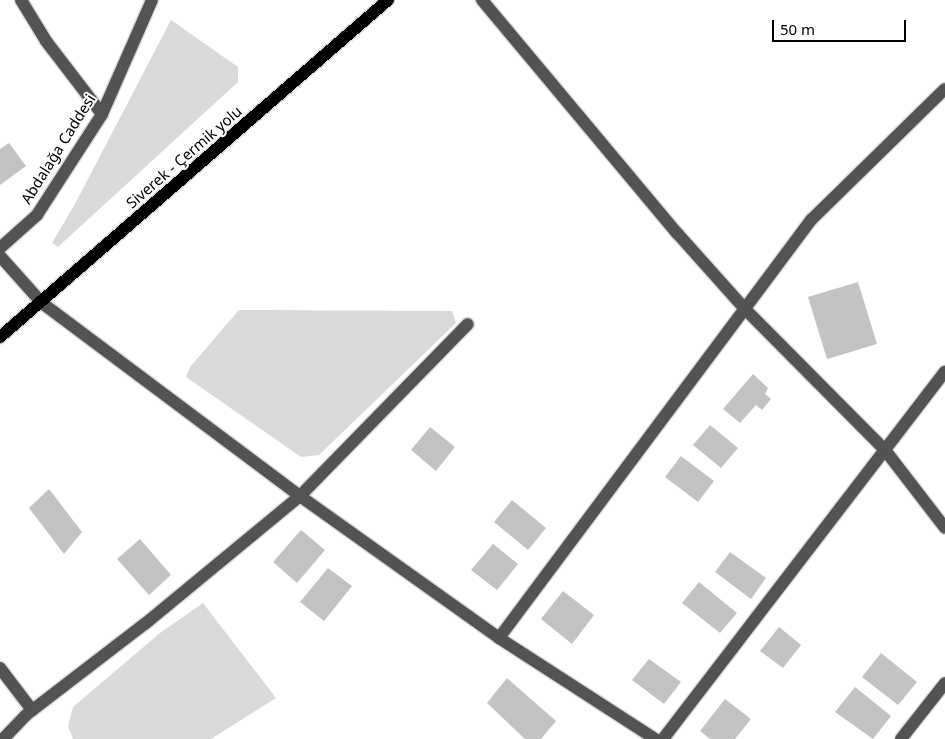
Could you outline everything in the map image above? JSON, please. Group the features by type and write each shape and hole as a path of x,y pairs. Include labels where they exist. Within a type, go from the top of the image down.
{"main road":[{"name":"Siverek - Çermik yolu","path":"0,337 42,303 388,0"}],"street":[{"path":"21,0 46,41 102,114"},
{"name":"Abdalağa Caddesi","path":"0,248 37,215 102,114 152,0"},
{"path":"482,0 677,233 745,308 885,450 945,528"},
{"path":"499,638 811,220 945,89"},
{"path":"0,256 42,303 300,496 499,638 655,739"},
{"path":"3,739 32,710 146,623 300,496 468,324"},
{"path":"663,739 945,372"},
{"path":"0,668 32,710"},
{"path":"901,739 945,683"}],"shaded area":[{"path":"171,20 238,67 238,82 58,247 52,243 76,202"},
{"path":"239,310 452,311 456,323 319,455 301,457 186,377 190,367"},
{"path":"203,603 276,698 211,739 73,739 68,726 73,707 160,633"}],"building":[{"path":"9,143 26,166 0,185 0,149"},
{"path":"858,282 877,344 827,359 808,297"},
{"path":"753,374 768,388 765,394 771,399 762,410 756,405 740,423 723,409"},
{"path":"710,425 738,448 721,468 693,445"},
{"path":"430,427 455,447 436,471 411,450"},
{"path":"681,456 714,481 698,502 665,477"},
{"path":"49,489 82,532 64,554 29,508"},
{"path":"512,500 546,528 528,550 494,522"},
{"path":"301,530 325,550 297,583 273,562"},
{"path":"140,539 171,575 149,595 117,559"},
{"path":"493,544 518,564 497,590 471,570"},
{"path":"730,552 766,578 751,599 715,572"},
{"path":"328,568 352,586 324,621 300,602"},
{"path":"699,582 737,613 720,633 682,603"},
{"path":"563,591 594,615 572,644 541,619"},
{"path":"779,627 801,645 783,668 760,651"},
{"path":"881,653 917,682 898,705 862,677"},
{"path":"649,659 681,682 664,704 632,680"},
{"path":"507,678 556,721 541,739 525,739 487,703"},
{"path":"855,687 891,716 873,739 835,712"},
{"path":"725,699 751,719 735,739 710,739 700,731"}]}
